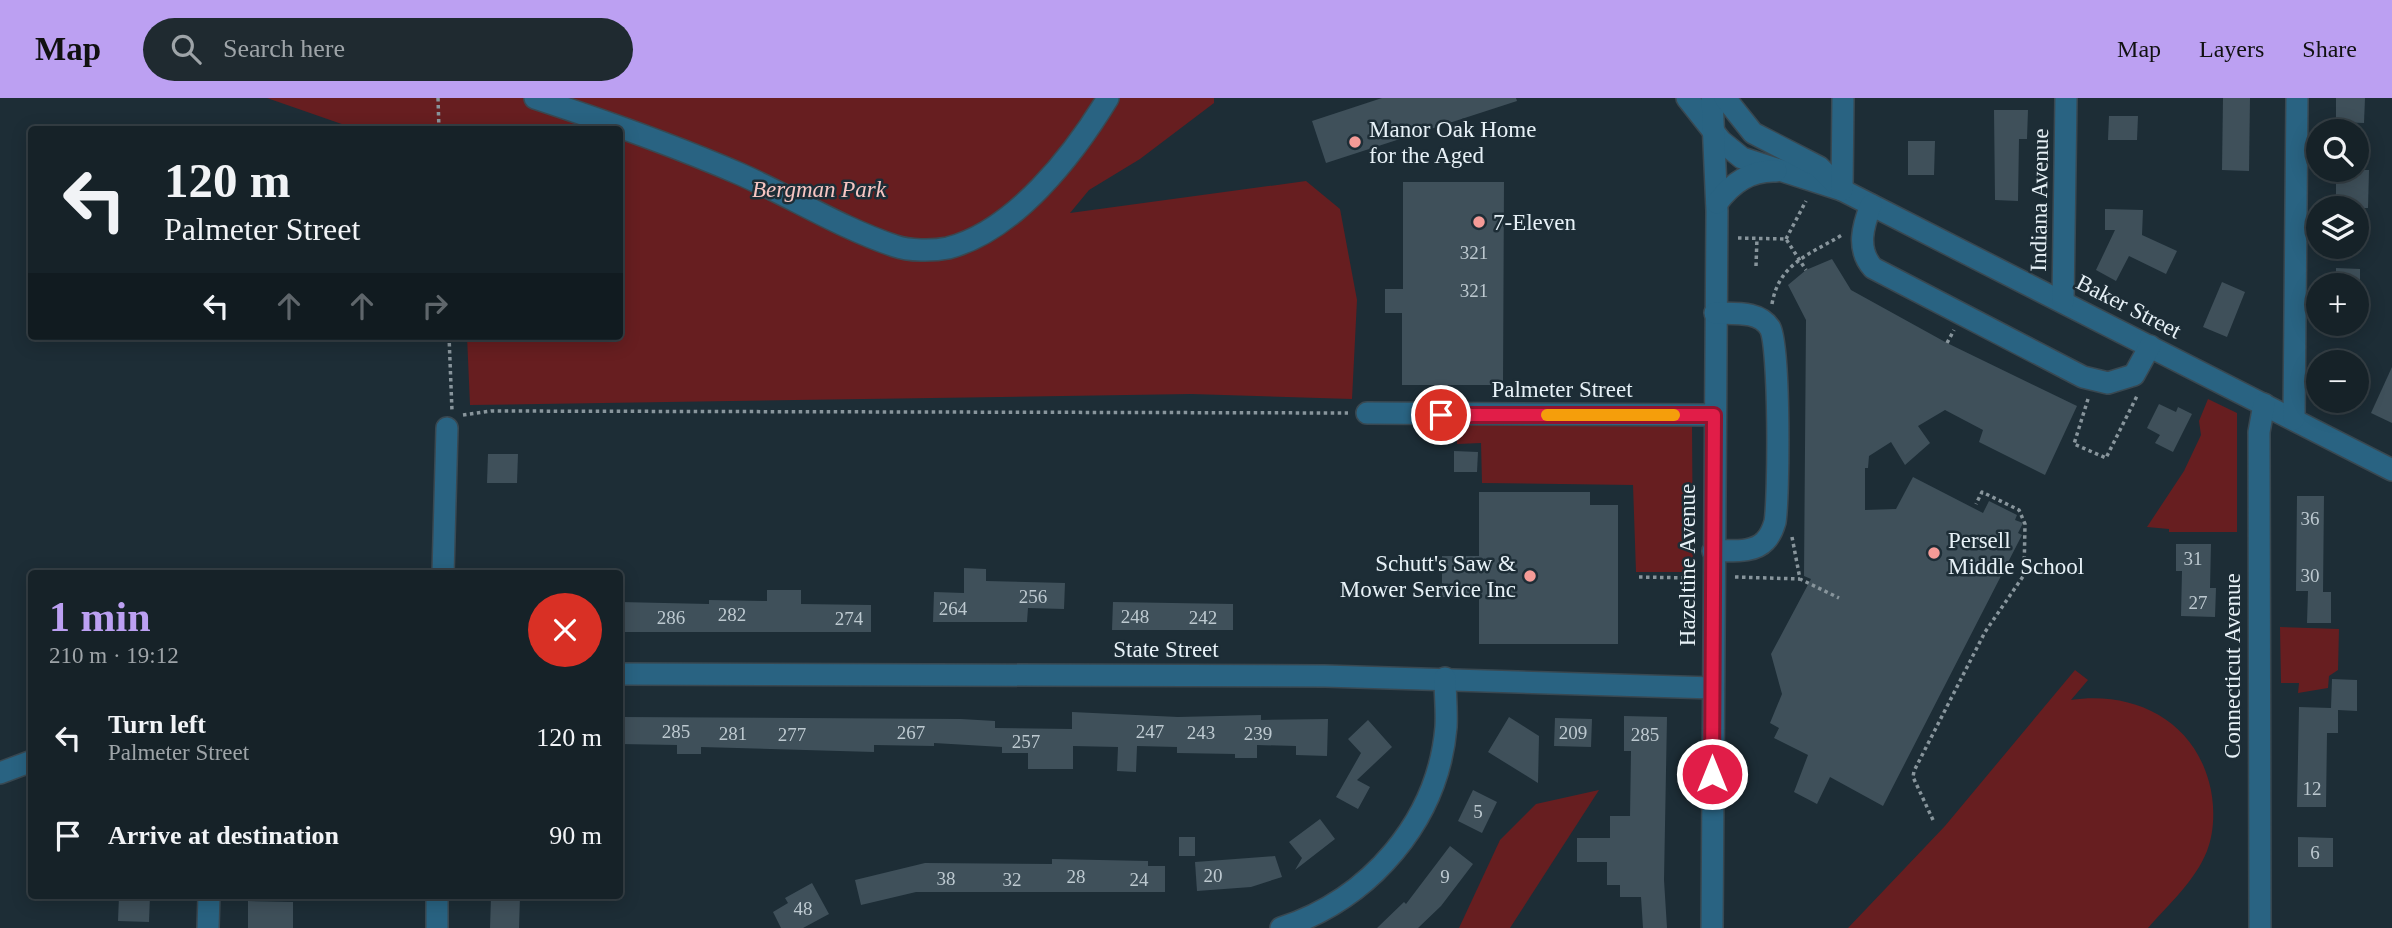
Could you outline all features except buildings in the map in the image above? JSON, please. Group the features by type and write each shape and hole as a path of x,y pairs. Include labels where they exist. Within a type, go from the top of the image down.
{"street":[{"path":"536,98 617,126"},
{"path":"623,128 741,174 873,238 897,247 916,250 946,248 966,241 1017,207 1078,144 1108,98"},
{"name":"Baker Street","path":"1687,98 1714,132 1742,158 1842,190 2392,470"},
{"name":"Hazeltine Avenue","path":"1712,98 1717,203 1712,928"},
{"name":"Baker Street","path":"1725,98 1753,133 1819,167 1842,190"},
{"path":"1842,190 1843,98"},
{"name":"Indiana Avenue","path":"2063,302 2066,98"},
{"path":"2294,419 2297,98"},
{"path":"1717,203 1731,185 1742,179 1754,173 1781,171"},
{"path":"1871,205 1863,242 1864,253 1873,268 2074,373 2096,382 2119,381 2134,375 2150,346"},
{"path":"1713,551 1755,548 1763,544 1772,531 1776,506 1777,367 1773,338 1762,320 1752,315 1715,313"},
{"name":"Connecticut Avenue","path":"2260,928 2259,432 2264,404"},
{"name":"Palmeter Street","path":"1367,413 1714,415"},
{"path":"443,570 450,424"},
{"name":"State Street","path":"623,674 1445,678 1713,688"},
{"path":"1281,928 1321,912 1355,891 1385,863 1408,836 1431,790 1439,766 1446,726 1445,678"},
{"path":"0,773 28,762"},
{"path":"208,928 209,899"},
{"path":"437,899 437,928"}],"path":[{"path":"438,98 439,126"},
{"path":"1787,239 1810,194"},
{"path":"1772,310 1775,289 1785,269 1848,232"},
{"path":"1738,238 1787,239"},
{"path":"1756,266 1757,239"},
{"path":"1787,239 1806,270"},
{"path":"1947,343 1955,328"},
{"path":"449,340 450,424"},
{"path":"2106,458 2140,390"},
{"path":"450,424 461,415 491,411 1367,413"},
{"path":"1933,820 1913,777 1914,771 1984,632 2001,604 2020,583 2026,563 2025,524 2019,510 1982,492 1976,504"},
{"path":"1639,577 1713,579"},
{"path":"1735,577 1800,579"}],"green space":[{"name":"Bergman Park","path":"267,98 1214,98 1214,103 1140,159 1089,190 1070,213 1306,181 1340,209 1357,300 1352,399 1191,394 470,405 467,340 623,340 623,126 347,126"},
{"path":"2208,399 2237,413 2237,532 2169,532 2169,529 2147,527 2184,471 2201,435 2199,421"},
{"path":"1457,422 1692,423 1693,572 1636,572 1633,485 1482,483 1481,443 1457,444"},
{"path":"2280,627 2339,629 2338,670 2329,676 2328,688 2298,693 2299,683 2281,683"},
{"path":"2075,670 2088,680 2071,700 2116,700 2157,714 2189,741 2201,760 2212,799 2212,835 2202,862 2181,892 2148,928 1848,928 1945,826"},
{"path":"1599,790 1510,928 1459,928 1500,840 1536,804"}],"slow traffic":[{"path":"1547,415 1674,415"}],"place":[{"name":"Manor Oak Home for the Aged","path":"1355,142"},
{"name":"7-Eleven","path":"1479,222"},
{"name":"Persell Middle School","path":"1934,553"},
{"name":"Schutt's Saw & Mower Service Inc","path":"1530,576"}],"route":[{"path":"1441,415 1714,415 1712,774"}]}
